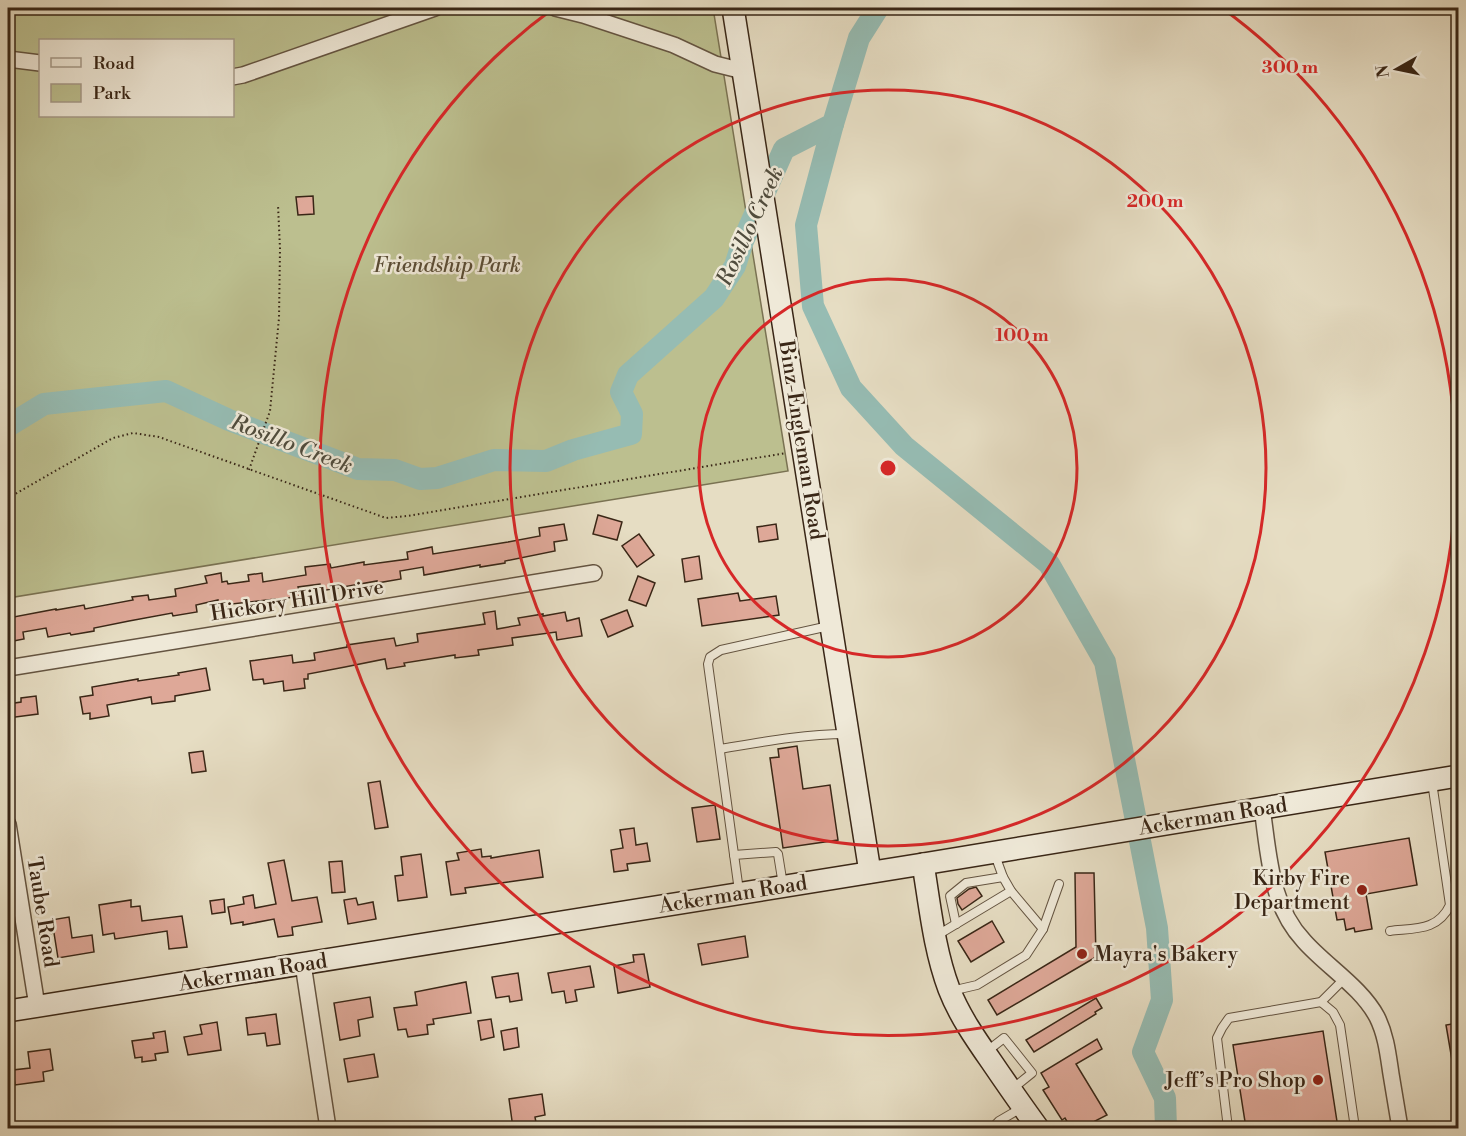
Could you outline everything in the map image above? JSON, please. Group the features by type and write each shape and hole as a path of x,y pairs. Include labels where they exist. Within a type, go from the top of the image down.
{"street":[{"path":"234,77 435,8"},
{"path":"555,8 674,45 715,64 743,71"},
{"name":"Binz-Engleman Road","path":"733,8 870,872"},
{"path":"8,59 39,63"},
{"name":"Hickory Hill Drive","path":"8,668 594,573"},
{"name":"Ackerman Road","path":"8,1011 1458,776"},
{"path":"1262,808 1274,885 1290,924 1304,942 1360,995 1375,1014 1384,1032 1400,1128"},
{"name":"Taube Road","path":"8,824 37,1006"},
{"path":"923,864 934,937 950,992 960,1014 985,1053 1038,1128"},
{"path":"303,964 328,1128"}],"lane":[{"path":"739,893 708,664 710,657 721,650 831,626"},
{"path":"720,749 794,736 848,734"},
{"path":"1390,932 1433,925 1445,916 1450,905 1432,780"},
{"path":"734,855 776,852 783,886"},
{"path":"994,852 1011,891 1043,928"},
{"path":"956,924 950,896 966,884 1003,877"},
{"path":"950,992 977,985 1026,955 1043,928 1059,884"},
{"path":"934,937 1011,891"},
{"path":"1228,1128 1218,1038 1229,1018 1321,1002 1344,979"},
{"path":"1321,1002 1333,1012 1340,1025 1355,1128"},
{"path":"992,1128 1017,1098"}],"path":[{"path":"249,470 270,411 279,318 278,205"},
{"path":"8,498 113,438 133,433 159,437 386,518 803,451"}],"green space":[{"name":"Friendship Park","path":"8,8 713,8 788,471 8,598"}],"building":[{"path":"313,196 314,214 298,215 296,197"},
{"path":"598,515 622,522 617,540 593,534"},
{"path":"564,524 567,540 554,542 555,551 505,561 505,563 424,575 423,567 400,571 401,579 321,591 320,584 298,587 300,596 231,604 232,606 219,608 218,600 196,605 197,612 173,616 172,613 94,628 94,631 71,635 70,633 48,637 46,628 23,632 24,639 8,642 8,618 84,605 85,609 133,600 132,597 148,595 149,600 176,596 175,589 207,583 205,576 221,573 222,582 227,581 228,584 249,581 248,575 262,573 263,582 306,575 305,567 330,564 331,568 364,562 364,565 408,559 407,552 432,547 433,554 540,536 539,528"},
{"path":"776,524 778,539 759,542 757,527"},
{"path":"639,534 654,555 637,567 622,546"},
{"path":"699,556 702,579 685,582 682,559"},
{"path":"638,576 655,583 646,606 629,600"},
{"path":"738,593 740,601 776,596 779,615 702,626 698,599"},
{"path":"627,610 633,626 608,637 601,620"},
{"path":"495,611 497,629 520,625 518,618 565,612 567,621 579,618 582,636 557,640 556,632 512,638 513,645 478,650 479,655 455,658 455,655 404,663 405,666 387,669 385,659 308,674 308,679 304,679 305,688 284,691 283,681 264,684 263,679 253,680 250,661 292,655 293,663 315,660 314,653 347,647 347,645 394,638 396,646 418,642 417,634 485,624 483,613"},
{"path":"206,668 210,690 175,696 175,701 152,704 151,697 107,705 109,716 90,719 90,713 83,714 80,697 93,695 92,687 179,675 178,673"},
{"path":"36,696 38,714 8,718 8,704 21,702 21,698"},
{"path":"797,746 803,789 830,785 838,840 783,848 770,758 779,757 778,749"},
{"path":"203,751 206,771 192,773 189,753"},
{"path":"380,781 388,827 375,829 368,783"},
{"path":"715,805 720,839 697,842 692,808"},
{"path":"634,828 636,845 647,843 650,861 627,864 628,870 614,872 611,850 623,848 620,830"},
{"name":"Kirby Fire Department","path":"1409,838 1417,885 1366,894 1372,929 1355,932 1354,928 1346,930 1344,919 1337,920 1325,852"},
{"path":"481,849 482,857 491,856 491,858 539,850 543,877 465,888 466,893 451,895 446,862 459,860 457,853"},
{"path":"421,854 427,897 398,901 395,876 403,875 401,857"},
{"path":"284,860 292,901 317,897 322,922 292,927 293,935 278,937 274,919 243,925 243,922 231,924 228,907 244,904 243,897 253,895 255,908 276,904 268,863"},
{"path":"342,861 345,892 332,893 329,862"},
{"path":"1075,873 1094,873 1096,957 997,1015 988,1000 1076,947"},
{"path":"976,887 982,896 962,910 957,898"},
{"path":"356,898 358,905 373,902 376,919 348,924 344,900"},
{"path":"224,899 225,912 212,914 210,901"},
{"path":"131,900 131,907 140,906 142,921 182,916 187,947 169,949 167,931 115,939 114,933 103,935 99,905"},
{"path":"69,917 72,938 92,935 94,952 58,958 54,933 41,935 39,922"},
{"path":"992,921 1004,942 971,962 958,941"},
{"path":"745,936 748,957 702,965 698,944"},
{"path":"644,954 650,987 618,993 614,966 634,962 633,955"},
{"path":"590,966 594,987 575,990 577,1001 566,1003 564,991 552,993 548,973"},
{"path":"518,973 522,1000 510,1002 509,996 496,998 492,977"},
{"path":"466,982 471,1013 433,1019 434,1024 427,1025 428,1034 408,1037 406,1029 398,1030 394,1008 417,1005 415,992"},
{"path":"370,997 373,1017 358,1020 360,1036 340,1040 334,1003"},
{"path":"1096,998 1102,1008 1095,1012 1096,1014 1034,1052 1026,1040"},
{"path":"276,1014 280,1044 267,1046 265,1033 248,1035 246,1018"},
{"path":"491,1019 494,1037 481,1040 478,1021"},
{"path":"217,1022 221,1050 188,1055 184,1037 202,1034 200,1025"},
{"path":"1458,1023 1458,1066 1453,1066 1446,1025"},
{"path":"517,1028 519,1047 504,1050 501,1031"},
{"path":"165,1031 168,1052 155,1054 156,1060 142,1062 142,1057 135,1058 132,1041 154,1038 153,1033"},
{"path":"1323,1031 1338,1128 1246,1128 1233,1045"},
{"path":"1097,1039 1102,1049 1076,1064 1107,1115 1095,1121 1099,1128 1071,1128 1065,1118 1062,1120 1043,1090 1049,1087 1041,1073"},
{"path":"50,1049 53,1070 43,1072 44,1081 15,1085 13,1070 30,1068 28,1052"},
{"path":"374,1054 378,1077 348,1082 344,1059"},
{"path":"542,1094 545,1115 535,1117 537,1128 513,1128 509,1099"}],"waterway":[{"name":"Rosillo Creek","path":"8,426 44,404 166,391 229,420 358,469 395,470 420,479 437,478 494,460 546,461 573,450 631,434 632,414 621,392 628,375 714,298 735,266 743,241 784,149 833,124 859,38 878,8"},
{"path":"833,124 806,225 813,306 851,388 904,446 1049,564 1105,662 1157,928 1162,1000 1143,1052 1165,1098 1166,1128"}],"place":[{"name":"Kirby Fire Department","path":"1362,890"},
{"name":"Mayra's Bakery","path":"1082,954"},
{"name":"Jeff’s Pro Shop","path":"1318,1080"}]}
